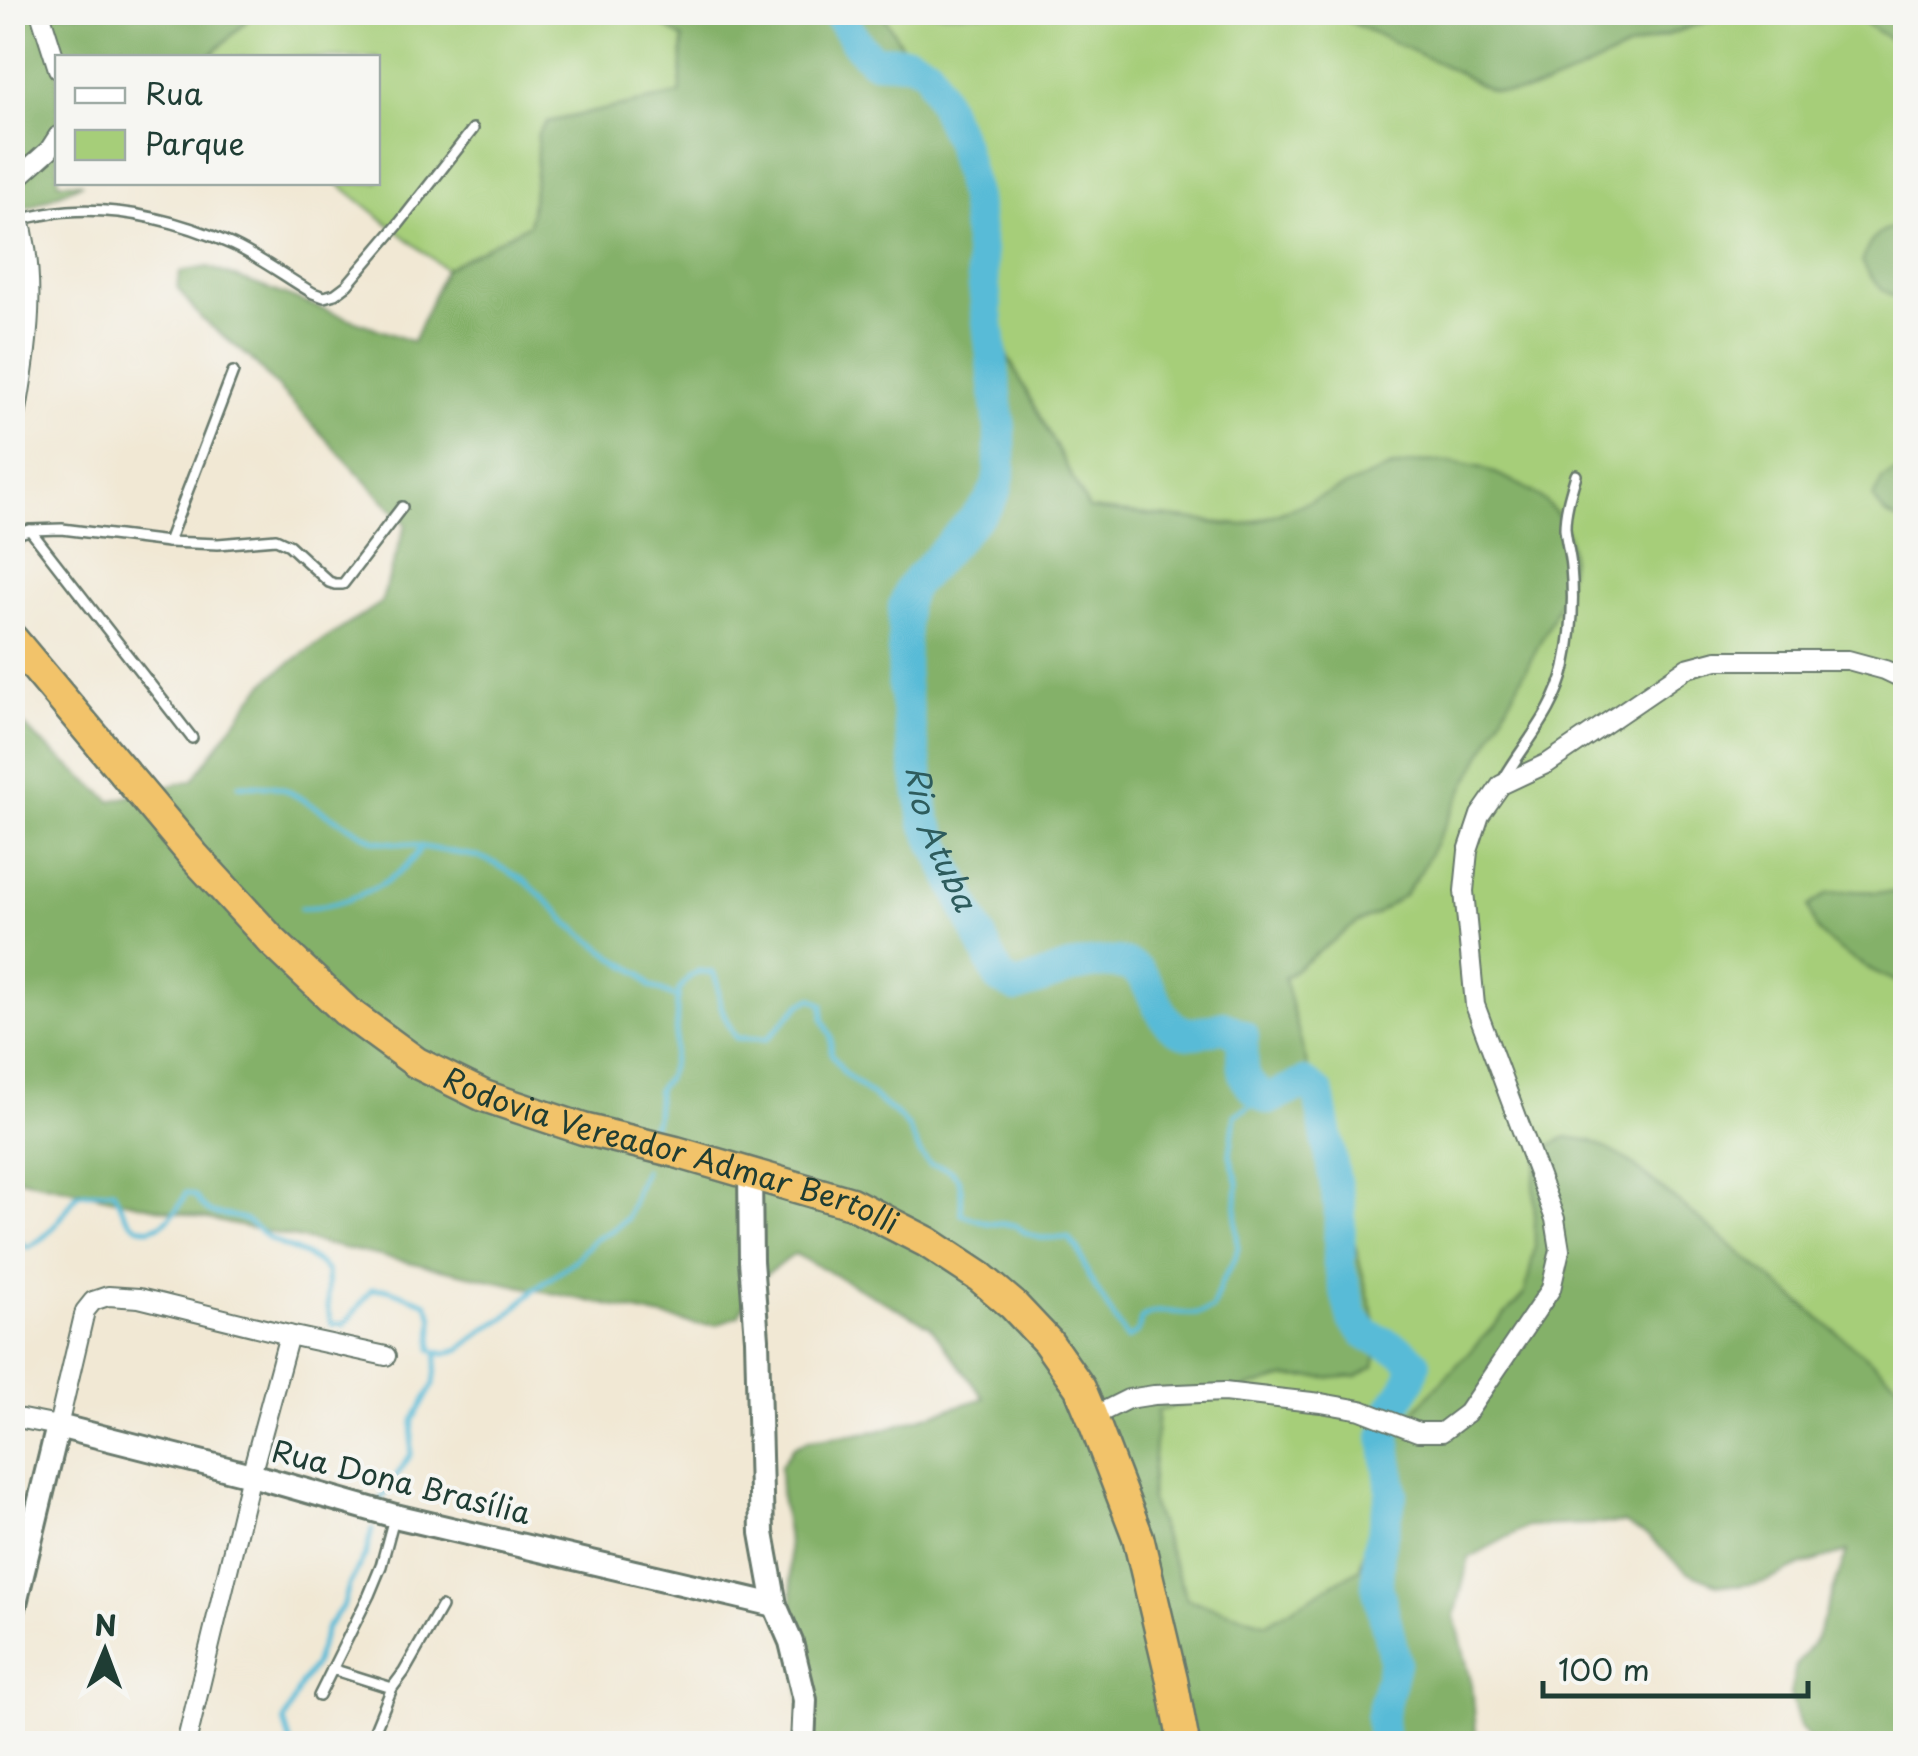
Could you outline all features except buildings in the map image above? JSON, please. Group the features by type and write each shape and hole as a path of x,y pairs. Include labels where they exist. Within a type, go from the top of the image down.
{"highway":[{"name":"Rodovia Vereador Admar Bertolli","path":"12,639 194,856 272,941 346,1011 417,1063 484,1096 583,1129 851,1203 928,1242 980,1276 1013,1305 1047,1341 1080,1388 1092,1417 1138,1538 1184,1744"}],"street":[{"path":"40,12 55,60"},
{"path":"12,183 55,141"},
{"path":"12,195 22,219 30,288 27,352 12,439"},
{"path":"1092,1417 1128,1399 1224,1392 1360,1410 1418,1432 1442,1432 1467,1413 1550,1288 1560,1250 1555,1219 1475,1005 1464,891 1468,851 1480,815 1501,785 1548,763 1687,668 1717,660 1848,660 1906,680"},
{"path":"750,1174 762,1532 775,1606 792,1642 806,1700 803,1744"},
{"path":"12,1616 86,1312 94,1301 108,1296 138,1298 386,1356"},
{"path":"186,1744 289,1335"},
{"name":"Rua Dona Brasília","path":"12,1417 395,1516 775,1606"}],"lane":[{"path":"22,219 64,211 100,210 158,220 236,246 324,297 346,285 473,129"},
{"path":"168,542 232,372"},
{"path":"1501,785 1534,737 1557,694 1565,667 1572,601 1566,528 1576,475"},
{"path":"12,535 62,529 168,542 218,544 276,539 289,545 328,582 343,584 402,507"},
{"path":"30,530 192,738"},
{"path":"319,1696 375,1580 395,1516"},
{"path":"369,1744 392,1688 441,1607"},
{"path":"332,1668 392,1688"}],"green space":[{"path":"255,12 646,13 683,39 680,94 547,122 538,133 529,224 445,269 340,185 380,185 380,55 212,55"},
{"path":"12,13 255,13 211,55 55,55 55,185 79,185 13,211"},
{"path":"646,13 882,13 968,154 983,202 1007,355 1089,509 1247,524 1388,469 1438,461 1466,464 1521,486 1543,500 1565,530 1570,560 1557,608 1421,871 1404,895 1358,922 1284,978 1380,1340 1374,1367 1357,1376 1287,1377 1158,1411 1150,1499 1186,1599 1267,1623 1360,1568 1388,1444 1410,1415 1525,1293 1535,1247 1534,1179 1541,1150 1567,1137 1592,1141 1627,1160 1905,1389 1905,1743 1813,1743 1800,1727 1790,1694 1796,1666 1817,1637 1847,1552 1802,1565 1765,1582 1717,1584 1687,1572 1649,1537 1624,1523 1528,1526 1469,1558 1455,1616 1472,1685 1477,1743 804,1743 780,1467 793,1447 809,1440 878,1431 984,1398 930,1326 795,1254 755,1282 739,1315 717,1325 696,1324 13,1177 12,713 111,801 193,780 271,677 381,603 406,524 249,357 201,318 178,289 180,272 208,267 413,342 445,269 529,224 538,133 547,122 680,94 683,39"},
{"path":"882,13 1331,13 1478,85 1532,90 1628,49 1731,13 1849,13 1905,49 1905,221 1878,235 1897,299 1905,301 1905,467 1883,478 1885,514 1905,524 1905,893 1851,891 1869,969 1905,985 1905,1389 1627,1160 1566,1137 1541,1150 1534,1179 1536,1247 1525,1293 1410,1415 1388,1444 1360,1568 1267,1623 1187,1599 1150,1499 1158,1411 1287,1377 1357,1376 1380,1340 1284,978 1358,922 1375,915 1516,688 1565,589 1556,513 1540,497 1478,466 1392,466 1314,501 1243,525 1089,509 1007,355 983,202 968,154"},
{"path":"1331,13 1731,13 1627,49 1550,85 1518,92 1486,88"},
{"path":"1849,13 1905,13 1905,49"},
{"path":"1905,221 1905,301 1879,286 1862,262 1873,240"},
{"path":"1905,467 1905,524 1885,514 1873,498 1883,478"},
{"path":"1905,893 1905,985 1845,954 1816,927 1809,906 1827,894"}],"waterway":[{"name":"Rio Atuba","path":"837,12 873,60 910,61 928,70 960,142 974,198 1000,429 997,487 988,504 910,588 904,606 903,683 925,820 1000,979 1017,987 1083,965 1124,964 1143,978 1162,1013 1179,1030 1196,1033 1223,1026 1243,1036 1244,1073 1259,1093 1269,1099 1304,1083 1319,1094 1340,1208 1339,1265 1353,1319 1366,1334 1401,1351 1415,1363 1409,1382 1390,1412"},
{"path":"239,785 286,790 375,841 480,857 494,863 525,881 568,923 641,974 650,986 678,998"},
{"path":"301,908 334,904 368,891 399,872 421,847"},
{"path":"648,1133 656,1118 658,1089 672,1064 679,990 689,977 699,971 713,973 722,1008 736,1038 767,1039 812,998 823,1005 831,1053 844,1073 899,1117 930,1165 955,1174 961,1187 961,1214 987,1223 1015,1225 1040,1238 1068,1238 1078,1249 1089,1277 1127,1339 1138,1332 1141,1319 1155,1312 1197,1314 1212,1309 1238,1247 1238,1183 1230,1155 1235,1115 1269,1099"},
{"path":"438,1352 460,1349 505,1318 594,1240 627,1218 644,1170"},
{"path":"12,1232 28,1247 50,1231 77,1194 113,1190 129,1220 138,1226 155,1227 170,1217 186,1193 195,1196 212,1213 248,1222 270,1239 321,1265 327,1271 332,1324 345,1324 372,1289 388,1289 427,1303 433,1318 432,1350 438,1352 434,1384 413,1420 411,1454 378,1504"},
{"name":"Rio Atuba","path":"1383,1744 1381,1718 1395,1660 1377,1585 1379,1547 1392,1492 1385,1436"},
{"path":"291,1744 284,1721 314,1665 326,1629 344,1604 349,1585 366,1554 372,1529"}]}
